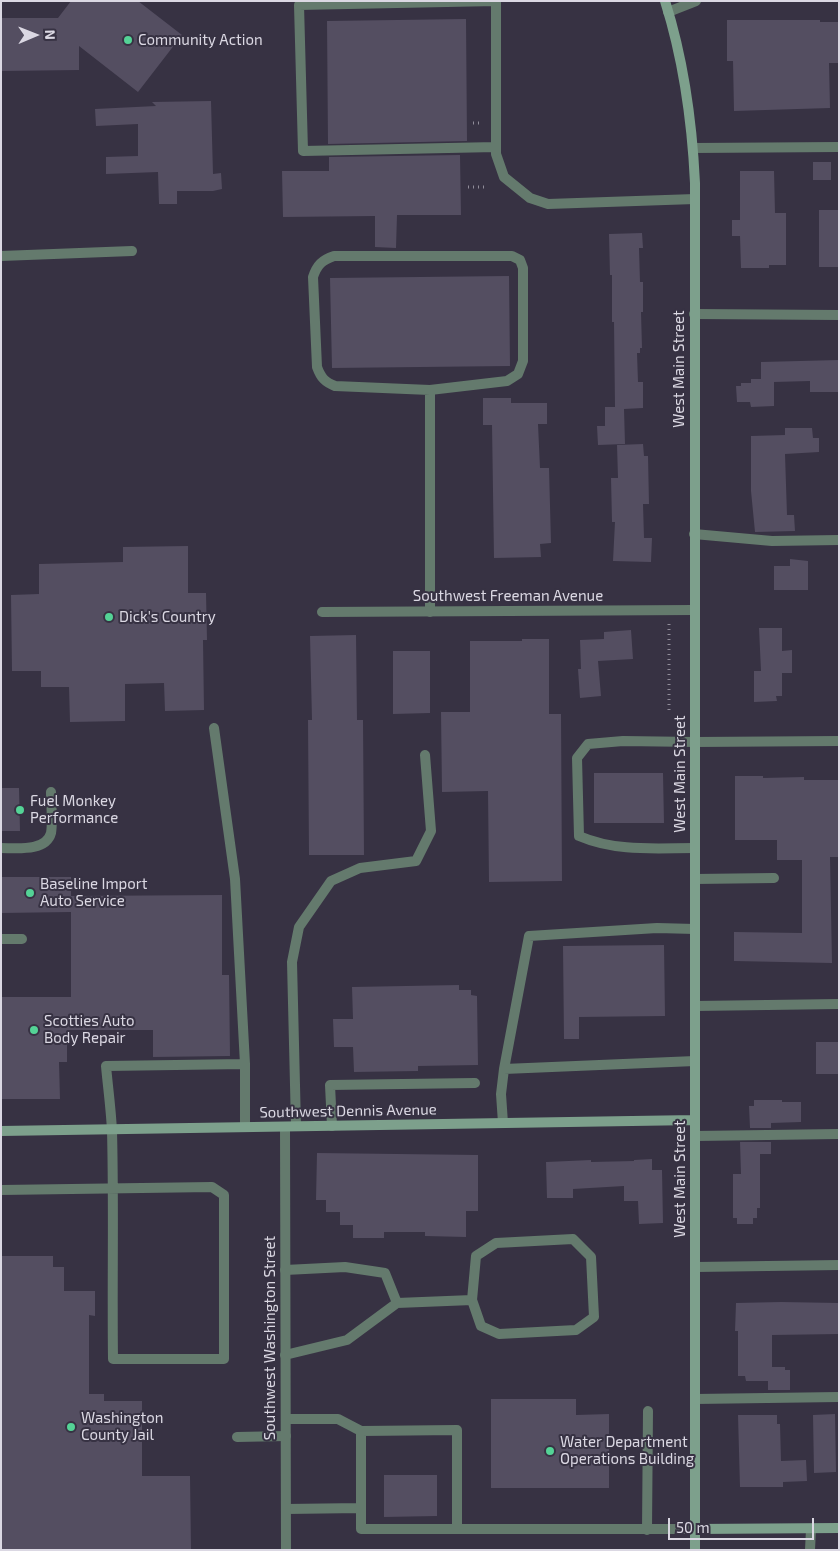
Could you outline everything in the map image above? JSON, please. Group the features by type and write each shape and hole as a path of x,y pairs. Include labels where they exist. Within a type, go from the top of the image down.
{"street":[{"name":"West Main Street","path":"665,1 676,36 688,91 695,200 695,1550"},
{"path":"668,12 696,1"},
{"path":"496,147 303,151 299,5 496,2 496,147 496,154 504,177 530,198 548,204 695,200"},
{"path":"693,148 839,148"},
{"path":"1,256 132,251"},
{"path":"334,256 512,256 520,260 523,268 523,360 518,374 507,381 430,390 335,386 326,382 320,376 317,367 313,277 316,268 323,260 334,256"},
{"path":"694,314 839,315"},
{"path":"430,390 430,612"},
{"path":"694,534 772,541 839,540"},
{"name":"Southwest Freeman Avenue","path":"322,612 694,610"},
{"path":"214,728 235,880 245,1064 245,1127"},
{"path":"695,848 632,848 593,842 579,836 577,758 588,744 623,741 839,741"},
{"name":"Southwest Washington Street","path":"286,1550 285,1270 290,1126 292,962 299,926 331,881 360,868 416,861 431,831 425,755"},
{"path":"1,848 32,847 45,842 51,833 51,792"},
{"path":"695,879 774,878"},
{"path":"503,1123 501,1094 504,1069 529,936 657,928 695,928"},
{"path":"1,939 22,939"},
{"path":"695,1006 839,1004"},
{"path":"504,1069 695,1061"},
{"path":"1,1190 112,1189 212,1187 224,1195 224,1359 113,1359 112,1189 112,1129 106,1066 245,1064"},
{"path":"332,1126 330,1085 476,1083"},
{"name":"Southwest Dennis Avenue","path":"1,1131 695,1120"},
{"path":"695,1136 839,1134"},
{"path":"573,1239 591,1257 594,1317 576,1330 499,1334 481,1326 472,1300 476,1256 496,1243 573,1239"},
{"path":"696,1267 839,1265"},
{"path":"285,1270 344,1267 385,1273 397,1303"},
{"path":"285,1355 347,1340 397,1303 472,1300"},
{"path":"696,1398 839,1397"},
{"path":"647,1530 648,1411"},
{"path":"286,1419 338,1419 361,1431 457,1430 457,1529"},
{"path":"361,1431 361,1529 647,1530 839,1528"},
{"path":"237,1437 286,1436"},
{"path":"286,1509 361,1508"},
{"path":"810,1550 811,1528"}],"path":[{"path":"468,187 484,187"},
{"path":"669,622 669,710"}],"building":[{"path":"71,1 138,1 182,35 138,92 79,46 79,70 1,71 1,18 58,18"},
{"path":"466,19 467,141 328,144 327,21"},
{"path":"727,20 820,20 820,22 839,22 839,63 829,63 830,108 734,111 733,61 727,61"},
{"path":"211,101 213,174 221,173 222,189 213,191 177,191 177,204 159,204 158,172 106,174 106,157 138,156 138,124 96,126 95,109 156,106 152,102"},
{"path":"460,155 461,215 397,215 396,248 375,247 375,216 283,217 282,171 329,171 329,157"},
{"path":"813,162 831,162 831,180 813,180"},
{"path":"740,171 774,171 775,213 786,213 786,265 769,265 769,268 741,268 740,236 732,236 732,220 740,220"},
{"path":"819,210 839,210 839,267 819,267"},
{"path":"642,233 643,248 639,248 640,282 643,282 643,312 641,312 642,348 640,348 640,353 637,353 638,382 643,382 643,408 624,409 625,444 598,445 597,426 605,426 605,407 615,407 614,322 612,322 612,275 610,275 609,234"},
{"path":"509,276 510,366 332,368 330,278"},
{"path":"839,360 839,392 810,392 810,381 774,382 774,406 751,407 750,402 737,402 736,386 741,386 741,383 751,383 751,379 761,379 761,362"},
{"path":"483,398 511,398 511,403 547,403 547,424 538,424 540,468 549,468 551,543 540,544 541,557 494,558 492,425 483,425"},
{"path":"785,428 812,428 813,438 819,438 819,452 785,454 787,515 794,515 795,531 755,532 751,491 751,436 785,435"},
{"path":"643,444 644,456 648,456 649,504 643,504 644,538 652,538 651,562 613,561 615,522 612,522 611,478 618,478 617,445"},
{"name":"Dick's Country","path":"188,546 188,593 206,593 207,640 203,640 204,710 165,711 164,683 125,684 125,721 70,722 69,687 41,687 41,671 12,671 11,595 39,594 39,564 123,562 123,547"},
{"path":"790,559 808,561 808,590 774,590 774,566 790,566"},
{"path":"759,628 782,628 782,651 792,650 792,673 782,673 782,696 776,696 777,701 754,702 754,671 761,671"},
{"path":"631,630 633,659 598,661 601,696 580,698 578,669 581,669 580,640 604,639 604,632"},
{"path":"356,635 357,720 363,720 364,855 309,855 308,720 312,720 310,636"},
{"path":"522,639 549,639 549,714 561,714 562,881 489,882 488,791 442,792 441,712 470,712 470,641 522,641"},
{"path":"393,651 430,651 430,713 393,714"},
{"path":"594,773 663,773 664,823 594,823"},
{"path":"735,776 763,776 763,778 804,777 804,780 838,780 839,857 830,857 832,963 734,961 734,932 802,933 802,860 777,860 777,840 735,840"},
{"name":"Fuel Monkey Performance","path":"1,788 19,788 20,831 1,831"},
{"path":"1,877 71,877 71,896 222,895 222,975 229,975 230,1056 153,1057 153,1030 67,1030 67,1062 59,1062 60,1099 1,1099 1,997 71,997 71,912 1,913"},
{"path":"664,945 665,1016 579,1017 579,1039 564,1039 563,946"},
{"path":"459,985 459,990 471,990 471,995 477,996 478,1065 418,1066 418,1071 354,1072 353,1047 334,1047 333,1019 353,1019 352,987"},
{"path":"816,1042 839,1042 839,1074 816,1074"},
{"path":"754,1100 801,1102 801,1122 771,1123 771,1128 750,1128 749,1106 754,1106"},
{"path":"740,1142 771,1142 771,1154 760,1154 760,1208 757,1208 757,1218 753,1218 753,1224 737,1224 737,1218 733,1218 733,1174 741,1174"},
{"path":"317,1153 478,1155 478,1211 466,1211 466,1237 425,1236 425,1232 384,1232 384,1238 353,1238 353,1225 340,1225 340,1212 326,1212 326,1200 316,1200"},
{"path":"652,1159 652,1170 662,1170 663,1223 639,1224 638,1201 624,1201 624,1186 573,1189 573,1198 547,1198 546,1162"},
{"name":"Washington County Jail","path":"1,1256 53,1256 53,1267 64,1267 64,1291 95,1291 95,1316 89,1315 89,1394 104,1394 104,1401 142,1401 142,1476 190,1476 191,1550 1,1550"},
{"path":"736,1303 839,1303 839,1334 772,1335 772,1367 785,1367 785,1370 790,1370 790,1390 768,1390 768,1381 746,1381 745,1376 738,1376 738,1331 735,1331"},
{"name":"Water Department Operations Building","path":"491,1399 576,1399 576,1415 609,1414 609,1488 491,1488"},
{"path":"835,1414 836,1472 814,1473 813,1415"},
{"path":"738,1415 777,1415 777,1424 780,1424 781,1461 806,1460 807,1481 783,1482 783,1487 740,1487"},
{"path":"384,1475 437,1475 437,1516 384,1517"}],"place":[{"name":"Community Action","path":"128,40"},
{"name":"Dick's Country","path":"109,617"},
{"name":"Fuel Monkey Performance","path":"20,810"},
{"name":"Baseline Import Auto Service","path":"30,893"},
{"name":"Scotties Auto Body Repair","path":"34,1030"},
{"name":"Washington County Jail","path":"71,1427"},
{"name":"Water Department Operations Building","path":"550,1451"}]}
